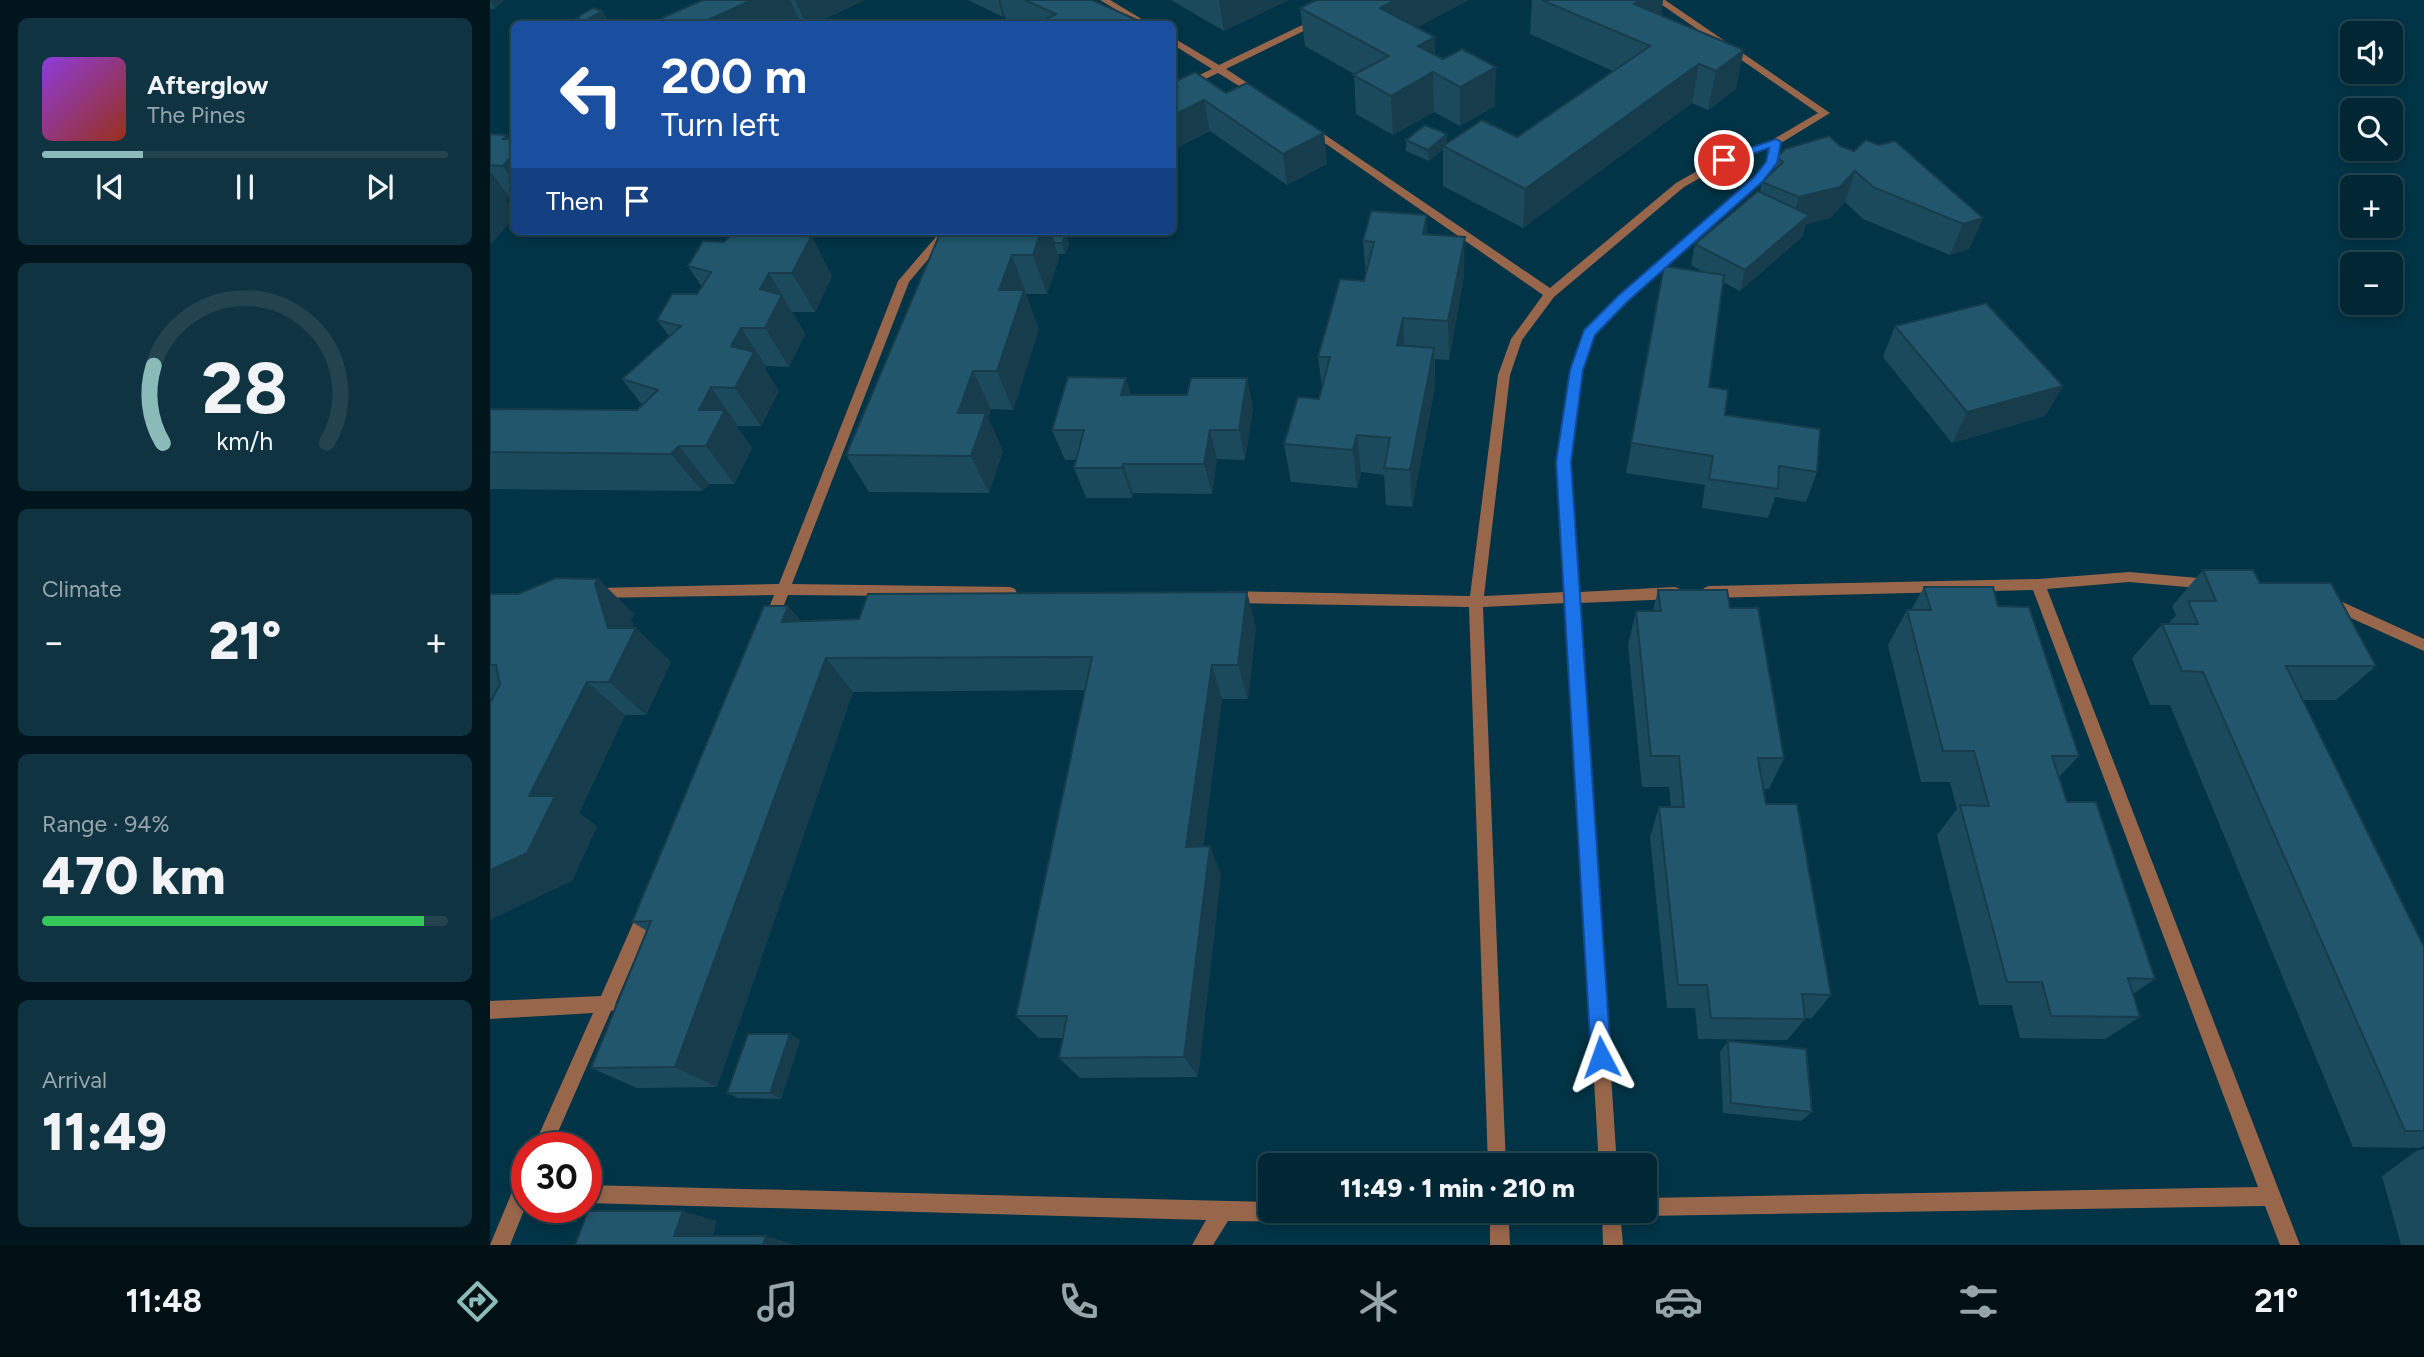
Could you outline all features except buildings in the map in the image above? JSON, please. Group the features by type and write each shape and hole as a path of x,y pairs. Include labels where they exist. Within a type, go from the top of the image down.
{"street":[{"path":"1104,0 1141,21"},
{"path":"1497,1153 1476,602 1504,376 1517,339 1550,293 1680,185 1724,160 1776,142 1825,113 1660,0"},
{"path":"1176,90 1325,17"},
{"path":"1176,42 1265,98"},
{"path":"1299,122 1550,293"},
{"path":"1607,1153 1564,462 1576,370 1589,333 1622,299 1758,180 1771,163 1776,142"},
{"path":"763,640 904,281 944,235"},
{"path":"1213,597 1476,602 1572,596 2038,584 2129,577 2231,586"},
{"path":"2038,584 2290,1245"},
{"path":"584,595 784,589 1020,594"},
{"path":"2309,598 2335,603 2424,645"},
{"path":"549,1132 656,891"},
{"path":"490,1010 608,1004"},
{"path":"602,1194 1258,1211"},
{"path":"1657,1207 2272,1196"},
{"path":"1202,1245 1223,1211"},
{"path":"500,1245 511,1220"},
{"path":"1499,1223 1500,1245"},
{"path":"1612,1223 1613,1245"}],"route":[{"path":"1601,1057 1564,462 1576,370 1589,333 1622,299 1758,180 1771,163 1776,142 1724,160"}]}
